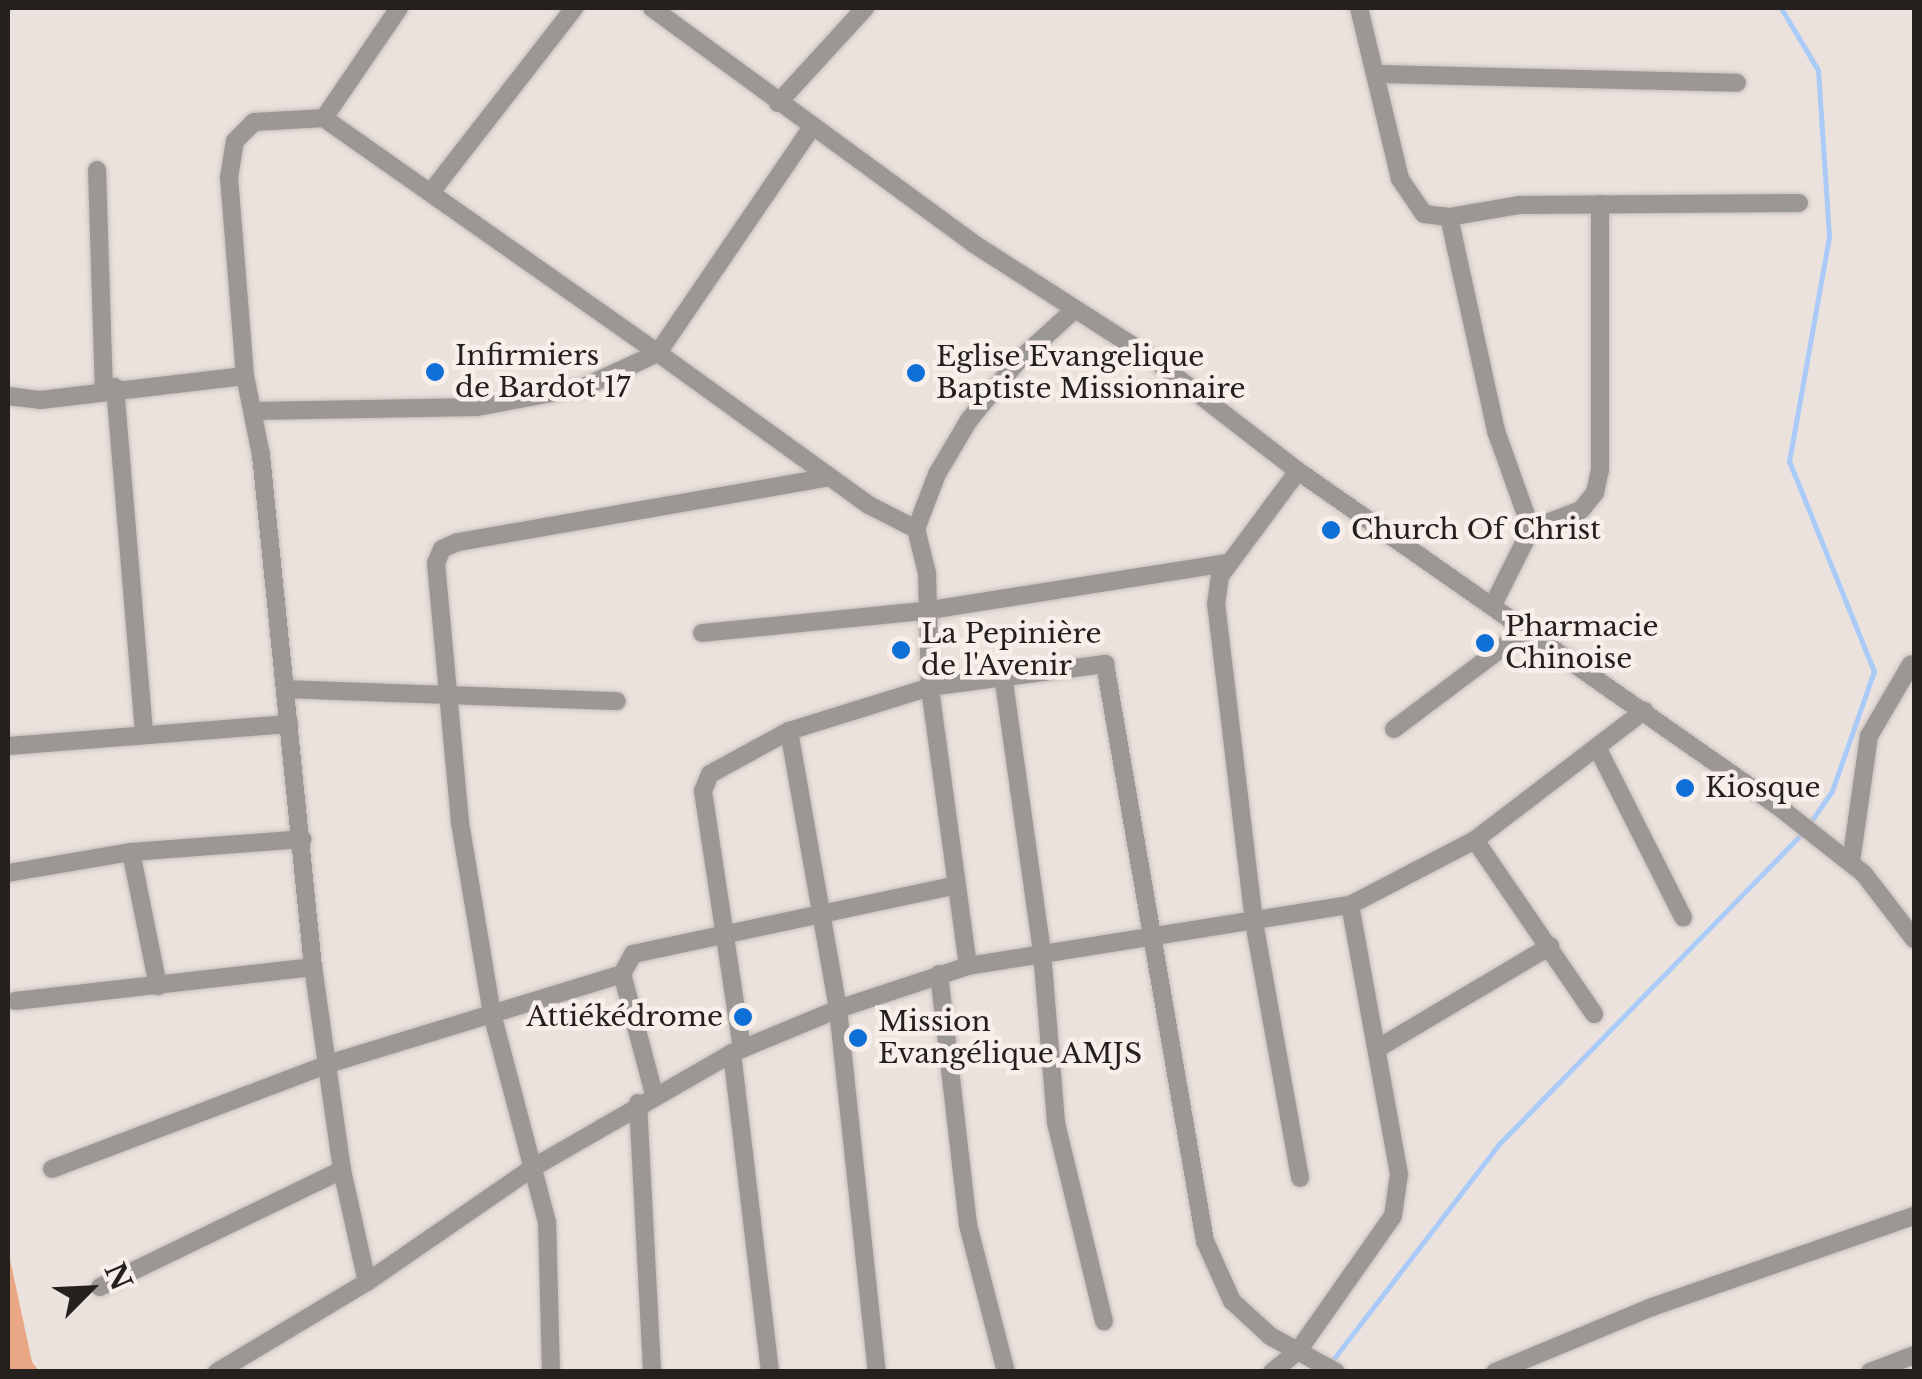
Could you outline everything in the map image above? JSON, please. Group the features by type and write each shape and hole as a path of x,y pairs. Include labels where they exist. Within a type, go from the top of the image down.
{"street":[{"path":"324,118 399,8"},
{"path":"431,192 574,8"},
{"path":"652,8 778,103 1072,312 1153,359 1298,471 1644,711 1852,862 1914,939"},
{"path":"778,103 865,8"},
{"path":"1359,8 1410,200 1424,214 1449,217 1483,208 1600,204 1798,203"},
{"path":"1379,74 1737,83"},
{"path":"368,1282 342,1170 314,967 254,411 245,376 230,218 235,142 254,122 324,118 829,477 916,529"},
{"path":"254,411 477,407 584,387 658,353 812,127"},
{"path":"97,170 110,389 144,736"},
{"path":"1492,607 1532,529 1581,510 1600,470 1600,204"},
{"path":"1449,217 1496,430 1532,529"},
{"path":"968,966 930,687 924,611 927,573 916,529 937,474 970,420 1017,362 1072,312"},
{"path":"8,396 40,400 245,376"},
{"path":"1298,471 1228,563 1217,587 1254,922 1300,1178"},
{"path":"551,1372 547,1222 492,1014 460,822 436,564 449,544 829,477"},
{"path":"702,634 924,611 1228,563"},
{"path":"1394,729 1527,629"},
{"path":"770,1372 724,933 703,791 726,760 789,731 930,687 1004,682 1099,661 1108,668 1154,935 1181,1133 1205,1241 1232,1301 1298,1350 1336,1372"},
{"path":"1852,862 1869,736 1911,664"},
{"path":"1004,682 1042,952 1056,1123 1104,1321"},
{"path":"285,690 617,702"},
{"path":"218,1372 368,1282 534,1167 646,1098 737,1051 838,1009 968,966 1350,906 1475,840 1644,711"},
{"path":"8,746 289,724"},
{"path":"789,731 838,1009 878,1372"},
{"path":"1597,747 1683,917"},
{"path":"8,873 131,852 303,839"},
{"path":"1475,840 1594,1014"},
{"path":"131,852 158,986"},
{"path":"652,1372 646,1098 622,974 633,954 957,886"},
{"path":"1272,1372 1298,1350 1393,1216 1400,1174 1380,1047 1350,906"},
{"path":"1380,1047 1550,946"},
{"path":"15,1001 314,967"},
{"path":"52,1169 328,1064 622,974"},
{"path":"939,974 968,1225 1006,1372"},
{"path":"100,1287 342,1170"},
{"path":"1496,1372 1652,1307 1914,1216"},
{"path":"1870,1372 1914,1355"}],"shaded area":[{"path":"8,1250 32,1362 39,1371 8,1371"}],"waterway":[{"path":"1781,8 1818,70 1829,237 1789,461 1874,671 1832,791 1809,824"},
{"path":"1328,1366 1498,1145 1802,833"}],"place":[{"name":"Infirmiers de Bardot 17","path":"435,372"},
{"name":"Eglise Evangelique Baptiste Missionnaire","path":"916,373"},
{"name":"Church Of Christ","path":"1331,530"},
{"name":"Pharmacie Chinoise","path":"1485,643"},
{"name":"La Pepinière de l'Avenir","path":"901,650"},
{"name":"Kiosque","path":"1685,788"},
{"name":"Attiékédrome","path":"743,1017"},
{"name":"Mission Evangélique AMJS","path":"858,1038"}]}
